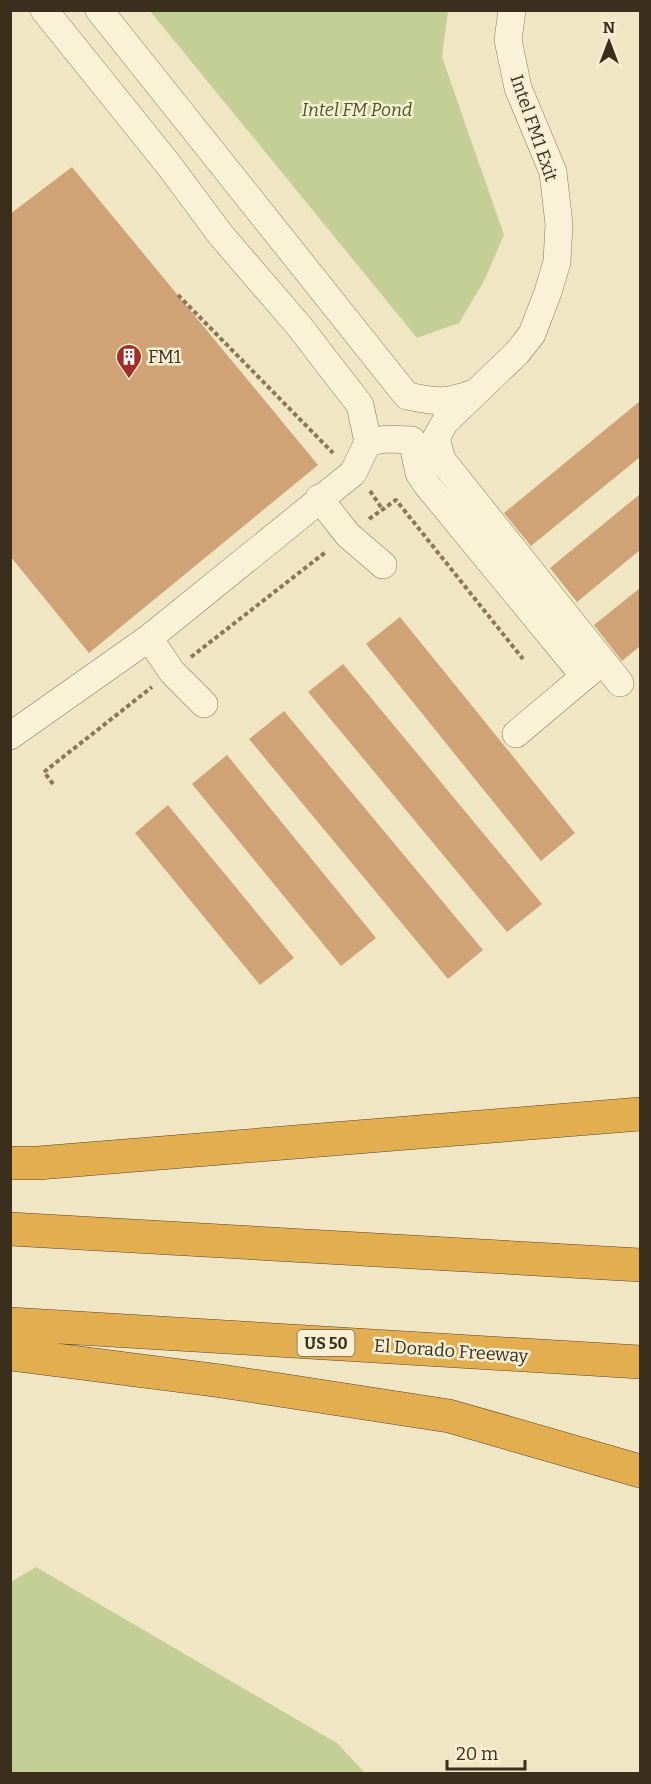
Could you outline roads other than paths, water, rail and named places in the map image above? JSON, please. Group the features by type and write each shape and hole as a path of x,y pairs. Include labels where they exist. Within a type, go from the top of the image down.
{"highway":[{"path":"10,1163 38,1163 640,1114"},
{"path":"10,1229 640,1265"},
{"name":"El Dorado Freeway","path":"10,1324 640,1362"},
{"path":"10,1354 221,1381 449,1416 640,1471"}],"lane":[{"path":"10,735 149,638 352,473 368,442 360,405 298,326 220,234 168,164 44,10"},
{"path":"99,10 406,396 439,402 455,400 475,392"},
{"name":"Intel FM1 Exit","path":"512,10 508,40 518,88 553,172 559,224 557,262 532,334 517,353 445,422 436,438 442,460 593,668"},
{"path":"368,442 387,439 412,440 419,473 428,485 593,668 620,683"},
{"path":"320,498 348,535 382,565"},
{"path":"149,638 172,672 204,704"},
{"path":"516,734 593,668"}],"place":[{"name":"FM1","path":"129,380"}],"park label":[{"name":"Intel FM Pond","path":"357,110"}]}
